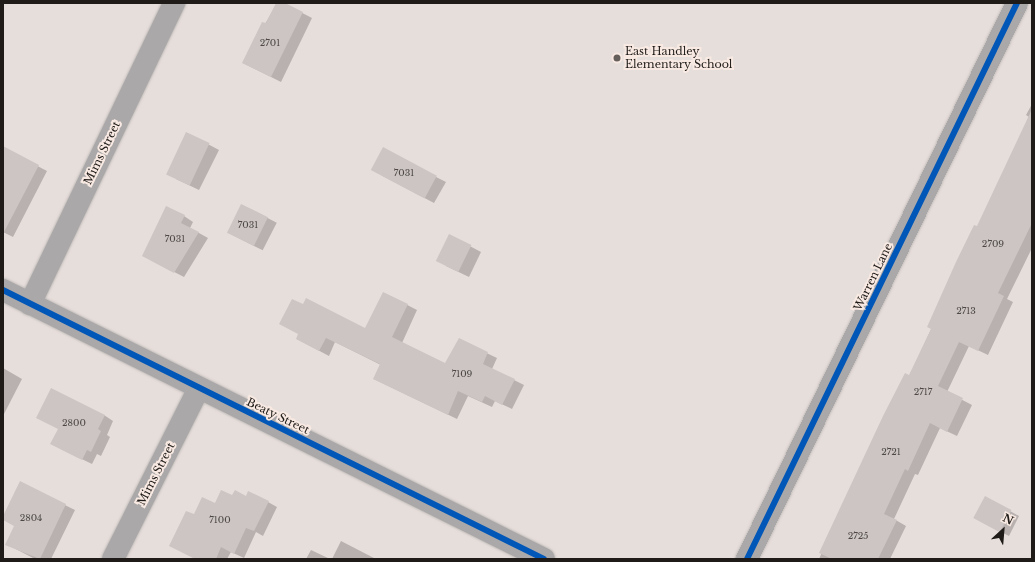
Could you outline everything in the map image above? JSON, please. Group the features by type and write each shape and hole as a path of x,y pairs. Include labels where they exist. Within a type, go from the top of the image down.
{"street":[{"name":"Mims Street","path":"30,304 174,3"},
{"name":"Warren Lane","path":"747,559 1017,3"},
{"name":"Beaty Street","path":"3,290 544,559"},
{"name":"Mims Street","path":"113,559 199,388"}],"building":[{"path":"276,3 285,3 303,12 271,77 242,63 262,22 266,23"},
{"path":"1032,109 1032,223 998,293 1004,296 978,351 959,342 938,386 963,398 947,432 930,423 908,471 905,469 884,514 897,520 878,559 832,559 819,553 883,416 905,373 909,375 931,329 927,327 956,262 974,225 977,226"},
{"path":"186,132 210,143 190,186 166,175"},
{"path":"3,146 39,165 3,234"},
{"path":"383,147 437,176 425,199 371,170"},
{"path":"241,204 268,217 254,246 227,233"},
{"path":"166,206 185,215 181,223 199,232 174,273 142,256"},
{"path":"449,234 471,245 458,272 436,261"},
{"path":"383,292 408,304 392,337 445,363 459,338 488,352 483,364 515,379 502,405 485,396 482,402 458,391 448,415 373,379 380,364 326,338 319,351 296,339 298,334 279,324 292,299 303,304 306,298 365,328"},
{"path":"51,388 105,415 98,429 101,431 91,452 87,450 82,460 50,444 58,429 36,418"},
{"path":"20,481 66,504 40,559 5,545 14,526 3,520 3,516"},
{"path":"221,490 232,495 235,490 246,496 248,491 269,501 254,531 246,528 234,554 221,547 216,559 195,559 169,546 186,511 194,514 202,497 215,503"},
{"path":"985,496 1011,510 1000,532 973,518"}],"cycle path":[{"path":"747,559 1017,3"},
{"path":"3,290 544,559"}],"place":[{"name":"East Handley Elementary School","path":"617,58"}]}
